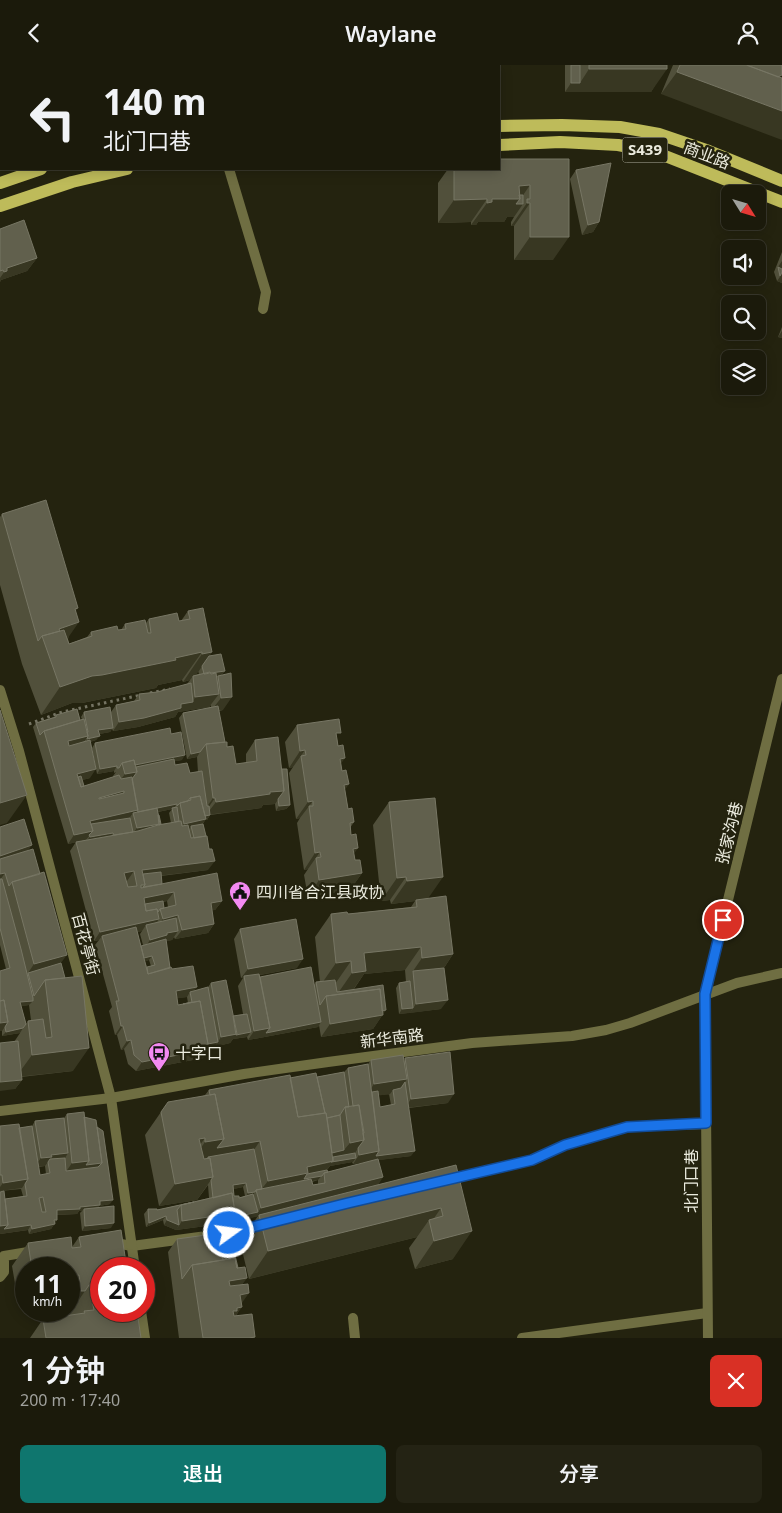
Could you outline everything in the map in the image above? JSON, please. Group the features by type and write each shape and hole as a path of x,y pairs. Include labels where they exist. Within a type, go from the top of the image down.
{"main road":[{"name":"商业路","path":"500,127 562,125 620,127 659,134 709,151 782,181"},
{"name":"商业路","path":"500,145 560,142 618,145 655,152 782,202"},
{"path":"0,183 38,170"},
{"path":"0,205 72,182 123,170"}],"street":[{"path":"229,170 266,292 263,309"},
{"name":"张家沟巷","path":"705,994 782,679"},
{"name":"百花亭街","path":"0,689 19,751 111,1098 134,1257"},
{"name":"新华南路","path":"0,1111 111,1098 328,1061 472,1043 572,1036 606,1030 630,1023 737,983 782,973"},
{"name":"北门口巷","path":"705,994 708,1338"},
{"path":"435,1183 532,1160 565,1145 627,1127 706,1123"},
{"path":"96,1241 112,1242 132,1247 229,1233 275,1221"},
{"path":"0,1277 4,1272 4,1256 41,1250"},
{"path":"522,1338 707,1313"},
{"path":"353,1318 355,1338"},
{"path":"143,1322 145,1338"}],"path":[{"path":"39,720 62,712 171,689"}],"building":[{"path":"571,65 580,65 580,83 571,83"},
{"path":"589,65 667,65 667,69 589,69"},
{"path":"680,65 746,65 782,78 782,111 677,72"},
{"path":"747,65 782,65 782,75 778,77"},
{"path":"500,159 569,159 569,237 530,237 530,203 527,203 527,199 530,199 530,185 519,186 520,199 492,199 492,202 487,203 487,199 454,200 454,170 500,170"},
{"path":"611,163 599,222 588,225 576,170"},
{"path":"519,195 523,195 523,204 516,204 520,199"},
{"path":"24,220 37,258 7,268 7,271 0,271 0,229"},
{"path":"778,267 782,269 780,276"},
{"path":"46,500 78,608 75,609 79,622 59,629 60,631 42,636 38,641 2,514"},
{"path":"203,608 212,652 202,654 202,652 175,658 176,660 92,676 60,687 42,636 64,630 69,644 92,636 91,632 117,626 118,630 126,629 125,624 145,620 148,633 151,633 149,619 177,613 179,621 190,619 188,611"},
{"path":"221,654 225,671 204,674 202,666 209,656"},
{"path":"210,672 211,674 216,673 219,694 195,697 193,676"},
{"path":"231,673 232,697 221,698 218,676"},
{"path":"191,683 193,702 181,704 181,708 144,718 119,722 116,705 140,700 139,694 157,692"},
{"path":"218,706 225,742 206,744 200,752 191,754 183,713"},
{"path":"110,707 113,728 98,730 100,736 87,739 88,732 84,712"},
{"path":"77,709 80,720 44,731 40,735 36,723"},
{"path":"0,710 27,795 0,803"},
{"path":"84,719 88,736 68,741 69,746 90,740 96,769 77,774 81,787 119,775 121,779 132,777 138,810 90,821 93,831 74,835 44,731","holes":["124,791 124,793 99,799"]},
{"path":"339,719 341,733 336,733 338,746 343,745 345,758 340,759 342,771 346,770 349,784 344,785 348,809 352,808 354,822 350,823 351,835 356,834 358,848 353,849 355,860 360,860 362,873 319,880 316,858 321,857 320,852 315,853 309,806 313,806 313,801 308,802 301,756 306,755 305,750 300,751 297,725"},
{"path":"170,728 171,734 181,732 185,755 135,765 134,760 122,763 119,768 117,766 100,769 95,743"},
{"path":"278,737 284,791 216,802 215,798 213,798 206,744 227,742 227,747 233,746 236,764 257,761 255,740"},
{"path":"174,759 175,765 187,763 190,773 202,771 210,815 205,816 200,796 190,798 188,801 177,806 177,804 138,812 132,779 137,772 136,767"},
{"path":"134,760 137,772 125,774 122,763"},
{"path":"282,769 287,769 290,805 279,806 278,799 284,791"},
{"path":"81,776 84,786 81,787 78,777"},
{"path":"200,796 206,819 184,824 180,803"},
{"path":"435,798 443,877 407,881 406,877 397,878 389,802"},
{"path":"177,807 179,821 175,822 172,808"},
{"path":"157,808 160,824 137,828 133,813"},
{"path":"130,818 133,832 90,837 89,835 93,831 91,824"},
{"path":"24,819 32,845 0,856 0,827"},
{"path":"181,821 182,826 188,825 191,838 207,836 209,849 212,849 215,861 142,870 145,885 141,885 141,888 217,873 222,901 211,903 214,924 182,930 178,915 163,919 160,909 176,905 174,892 144,898 146,911 157,909 159,919 100,932 76,842 138,831","holes":["134,871 137,886 128,887 124,873"]},
{"path":"203,824 206,836 194,838 191,826"},
{"path":"33,849 40,874 12,882 9,886 5,873 0,874 0,859"},
{"path":"44,872 67,955 34,964 12,882"},
{"path":"161,872 162,884 143,887 145,885 143,874"},
{"path":"0,879 2,879 33,998 33,1001 20,1002 26,1024 23,1028 6,1032 5,1027 8,1022 4,1000 0,1001 0,971 10,968 0,928"},
{"path":"446,896 453,954 422,958 421,947 364,953 366,971 352,973 351,961 336,963 331,914 417,907 416,900"},
{"path":"163,901 164,908 158,912 157,909 146,911 145,904"},
{"path":"176,918 178,931 150,940 146,925"},
{"path":"296,919 303,959 248,969 240,929"},
{"path":"136,927 148,974 171,967 172,969 193,966 197,987 176,991 178,1005 200,1001 209,1049 142,1062 134,1055 131,1040 127,1041 123,1026 121,1026 116,1001 119,1001 102,936"},
{"path":"166,939 170,968 148,974 147,967 155,965 152,956 144,958 141,946"},
{"path":"61,963 65,978 45,980 34,996 28,973"},
{"path":"311,967 321,1022 266,1033 270,1028 260,977"},
{"path":"444,968 448,1000 416,1004 413,971"},
{"path":"259,974 270,1028 254,1031 244,976"},
{"path":"82,976 89,1048 32,1055 28,1021 43,1019 46,1038 52,1037 45,980"},
{"path":"226,980 237,1034 221,1037 211,983"},
{"path":"335,980 337,992 383,985 386,1010 382,1011 380,989 326,996 320,1005 316,982"},
{"path":"410,981 413,1008 402,1009 399,983"},
{"path":"208,987 218,1042 208,1044 200,1001 183,1004 192,1002 190,992"},
{"path":"380,989 383,1015 330,1024 326,996"},
{"path":"4,1000 8,1022 0,1023 0,1001"},
{"path":"247,1014 251,1032 236,1035 233,1016"},
{"path":"18,1041 22,1080 0,1082 0,1043"},
{"path":"450,1052 454,1094 411,1099 405,1058"},
{"path":"403,1055 407,1079 374,1084 371,1060"},
{"path":"368,1064 379,1151 359,1155 358,1148 364,1140 364,1133 359,1105 353,1106 348,1068"},
{"path":"344,1072 349,1107 345,1107 340,1115 327,1118 317,1077"},
{"path":"316,1073 325,1113 298,1117 290,1078"},
{"path":"290,1075 298,1117 326,1113 333,1161 307,1167 308,1173 268,1181 260,1141 217,1148 224,1139 215,1094 210,1095 209,1090"},
{"path":"405,1082 415,1151 376,1156 379,1151 372,1092 378,1091 380,1107 395,1104 393,1090 401,1088"},
{"path":"215,1094 224,1139 205,1142 205,1138 199,1139 204,1159 210,1158 213,1177 175,1184 161,1112 168,1102"},
{"path":"359,1105 364,1140 350,1143 345,1107"},
{"path":"84,1112 89,1161 72,1163 67,1114"},
{"path":"340,1115 344,1150 332,1153 327,1118"},
{"path":"84,1117 96,1120 102,1163 86,1165 89,1161"},
{"path":"64,1118 68,1153 41,1158 35,1121"},
{"path":"19,1124 28,1179 3,1183 2,1175 0,1175 0,1126"},
{"path":"32,1126 40,1175 50,1173 48,1162 50,1159 65,1158 66,1171 98,1167 102,1163 97,1127 103,1131 113,1200 100,1201 100,1205 80,1207 80,1209 57,1210 57,1220 54,1220 55,1224 32,1229 31,1225 4,1229 8,1225 5,1199 27,1196 25,1184 28,1179 19,1128","holes":["43,1197 46,1212 42,1212 39,1198"]},
{"path":"254,1149 262,1189 248,1193 246,1183 233,1185 234,1196 239,1196 239,1198 253,1194 258,1212 232,1218 235,1213 232,1193 213,1198 211,1180 213,1177 210,1158 208,1157"},
{"path":"355,1153 356,1158 331,1162 333,1157"},
{"path":"378,1159 383,1177 261,1208 256,1190 311,1179 313,1185 325,1183 324,1173"},
{"path":"456,1165 472,1231 434,1241 429,1220 443,1216 441,1208 268,1251 259,1215"},
{"path":"327,1170 328,1172 322,1176 304,1179 307,1174"},
{"path":"4,1191 8,1225 0,1226 0,1192"},
{"path":"232,1193 235,1213 182,1221 181,1205"},
{"path":"194,1202 181,1205 177,1210 179,1225 167,1220 166,1216 149,1223 148,1209 157,1210"},
{"path":"114,1206 114,1223 85,1226 84,1209"},
{"path":"121,1230 125,1257 90,1257 90,1285 85,1291 81,1291 80,1257 30,1257 28,1243 71,1237 72,1248 81,1247 79,1237"},
{"path":"206,1235 207,1239 219,1236 223,1260 192,1265 182,1279 177,1239"},
{"path":"222,1239 222,1243 232,1242 238,1268 235,1258 223,1260 219,1240"},
{"path":"235,1258 237,1268 245,1267 247,1278 229,1281 230,1286 248,1284 249,1293 240,1295 242,1307 237,1308 237,1311 233,1311 234,1316 252,1314 255,1337 203,1338 192,1265"},
{"path":"90,1310 90,1322 139,1322 141,1338 46,1338 43,1322 80,1322 80,1314 85,1313 84,1311"}],"place":[{"name":"四川省合江县政协","path":"240,911"},
{"name":"十字口","path":"159,1072"}],"route":[{"path":"229,1233 532,1160 565,1145 627,1127 706,1123 705,994 723,920"}]}
